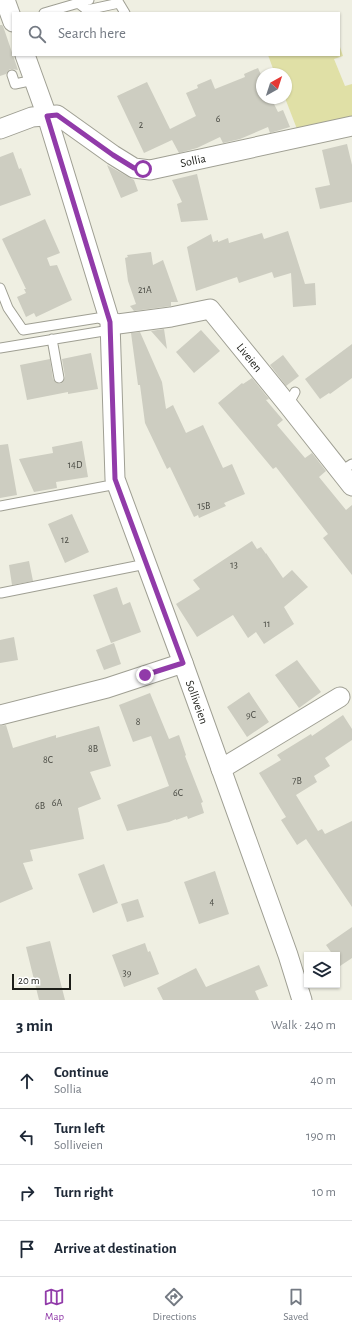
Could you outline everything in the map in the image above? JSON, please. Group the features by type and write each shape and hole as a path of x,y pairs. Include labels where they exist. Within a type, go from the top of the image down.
{"street":[{"path":"6,0 12,19"},
{"name":"Solliveien","path":"25,56 47,116 110,326 115,479 288,955 302,1000"},
{"name":"Sollia","path":"47,116 57,115 134,168 150,170 352,126"},
{"path":"0,129 32,117 47,116"},
{"name":"Liveien","path":"110,326 210,309 292,398 346,467 352,486"},
{"path":"0,715 107,688 183,663"},
{"path":"221,770 340,697"}],"lane":[{"path":"48,12 89,0"},
{"path":"78,4 87,10 119,4 124,12"},
{"path":"12,75 15,84 34,80"},
{"path":"0,288 8,308 23,330 98,318 110,326"},
{"path":"0,348 52,339 110,326"},
{"path":"52,339 59,378"},
{"path":"0,506 117,484"},
{"path":"1,593 146,564"}],"green space":[{"path":"340,47 343,56 334,59 345,86 352,84 352,117 297,129 287,104 292,104 292,68 273,68 268,56 340,56"}],"building":[{"path":"0,25 2,25 18,70 10,69 6,74 0,76"},
{"path":"256,69 256,104 274,104 278,112 283,110 290,127 270,133 268,127 240,139 223,143 220,137 197,148 179,153 172,140 144,153 117,96 147,82 170,129 196,116 186,93 198,88 197,85 211,79 215,89 245,77 244,74"},
{"path":"347,144 352,165 352,202 320,209 315,188 330,185 322,150"},
{"path":"13,152 19,169 21,168 31,195 0,206 0,157"},
{"path":"107,165 134,180 138,191 121,198"},
{"path":"197,174 208,220 181,222 177,204 182,202 172,180"},
{"path":"45,219 60,253 47,258 50,266 57,265 72,300 36,317 34,313 26,317 17,297 26,293 24,289 26,289 2,239"},
{"path":"288,231 305,284 315,283 316,305 293,307 291,273 274,278 272,272 239,283 237,277 196,291 187,247 211,234 213,242 218,240 218,242 228,238 229,243 262,233 264,239"},
{"path":"151,252 153,265 163,260 178,302 171,302 171,306 134,311 130,306 136,304 128,281 125,258 128,257 127,255"},
{"path":"164,329 167,349 151,331"},
{"path":"201,330 220,351 194,373 176,352"},
{"path":"140,332 162,382 166,409 173,405 186,433 203,425 223,468 232,464 245,494 224,503 226,506 199,518 198,515 194,517 170,467 167,469 145,423 131,333"},
{"path":"352,344 352,378 330,394 329,393 320,399 305,379"},
{"path":"91,353 98,389 68,394 68,392 27,400 20,365 50,359 53,379 60,384 63,382 65,377 62,359"},
{"path":"283,355 299,376 286,386 270,365"},
{"path":"252,378 269,399 266,400 283,420 277,425 305,458 312,453 326,471 319,477 346,510 352,505 352,575 323,538 328,534 276,467 273,469 218,403 242,383 243,384"},
{"path":"82,441 88,477 56,482 57,488 34,492 19,459 53,453 52,447"},
{"path":"8,444 17,495 0,498 0,445"},
{"path":"72,514 89,552 65,563 48,524"},
{"path":"252,541 257,549 261,547 283,578 292,570 308,587 284,607 294,624 264,644 256,632 248,638 233,615 197,637 176,604 200,589 193,580"},
{"path":"29,561 33,581 12,585 9,565"},
{"path":"117,587 123,605 130,602 141,632 111,643 93,595"},
{"path":"14,637 18,660 0,663 0,640"},
{"path":"114,643 121,664 104,670 96,650"},
{"path":"297,660 321,692 299,708 275,675"},
{"path":"249,692 269,722 247,737 227,707"},
{"path":"150,693 169,739 179,735 186,755 185,756 203,802 201,803 204,813 188,819 187,816 169,822 127,831 117,805 169,786 151,736 133,742 119,705"},
{"path":"343,715 352,729 352,740 325,758 330,766 314,776 317,782 296,795 318,831 322,829 325,834 352,821 352,907 306,839 297,845 281,820 286,817 259,773 281,760 277,755 311,734 312,736"},
{"path":"6,725 13,748 56,735 56,738 99,726 111,766 90,772 101,799 78,808 84,839 30,850 33,861 23,863 33,889 0,903 0,726"},
{"path":"104,864 118,903 93,913 78,874"},
{"path":"215,871 229,914 199,924 184,882"},
{"path":"138,899 144,917 127,922 121,904"},
{"path":"352,927 352,958 340,966 340,952 331,952 326,945"},
{"path":"50,941 65,1000 39,1000 26,947"},
{"path":"145,943 148,952 150,951 159,974 124,987 112,955"},
{"path":"259,965 268,986 255,991 259,1000 163,1000 157,988 196,968 206,987"}],"route":[{"path":"143,169 134,168 113,155 57,115 47,116 110,322 115,479 183,663 145,675"}]}
